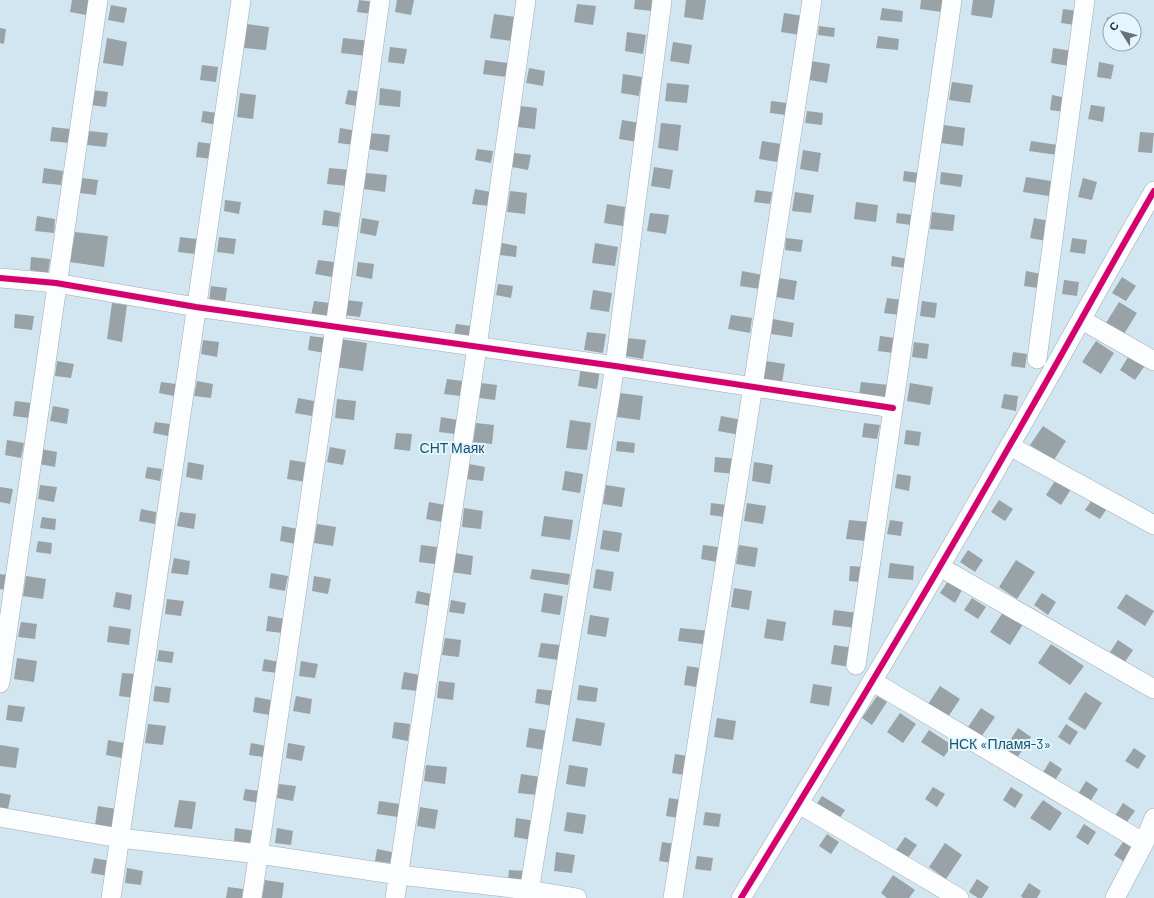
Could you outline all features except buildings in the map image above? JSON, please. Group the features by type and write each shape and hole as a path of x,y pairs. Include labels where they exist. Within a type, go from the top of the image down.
{"street":[{"path":"0,682 56,283 98,0"},
{"path":"111,898 241,0"},
{"path":"252,898 335,327 380,0"},
{"path":"395,898 526,0"},
{"path":"528,894 615,366 662,0"},
{"path":"673,898 812,0"},
{"path":"856,665 952,0"},
{"path":"1037,359 1085,0"},
{"path":"740,898 799,804 940,567 1153,195"},
{"path":"0,278 56,283 196,307 615,366 893,408"},
{"path":"1082,320 1154,362"},
{"path":"1010,446 1154,525"},
{"path":"940,567 1154,689"},
{"path":"872,681 1144,843"},
{"path":"799,804 959,898"},
{"path":"0,817 120,838 259,854 528,894 577,898"},
{"path":"1116,898 1144,843 1154,818"}],"green space":[{"name":"СНТ Маяк","path":"0,0 1154,0 1154,898 0,898"}],"cycle path":[{"path":"741,898 844,729 944,559 1154,191"},
{"path":"0,278 56,283 196,307 615,366 893,408"}],"park label":[{"name":"НСК «Пламя-3»","path":"1000,744"}]}
